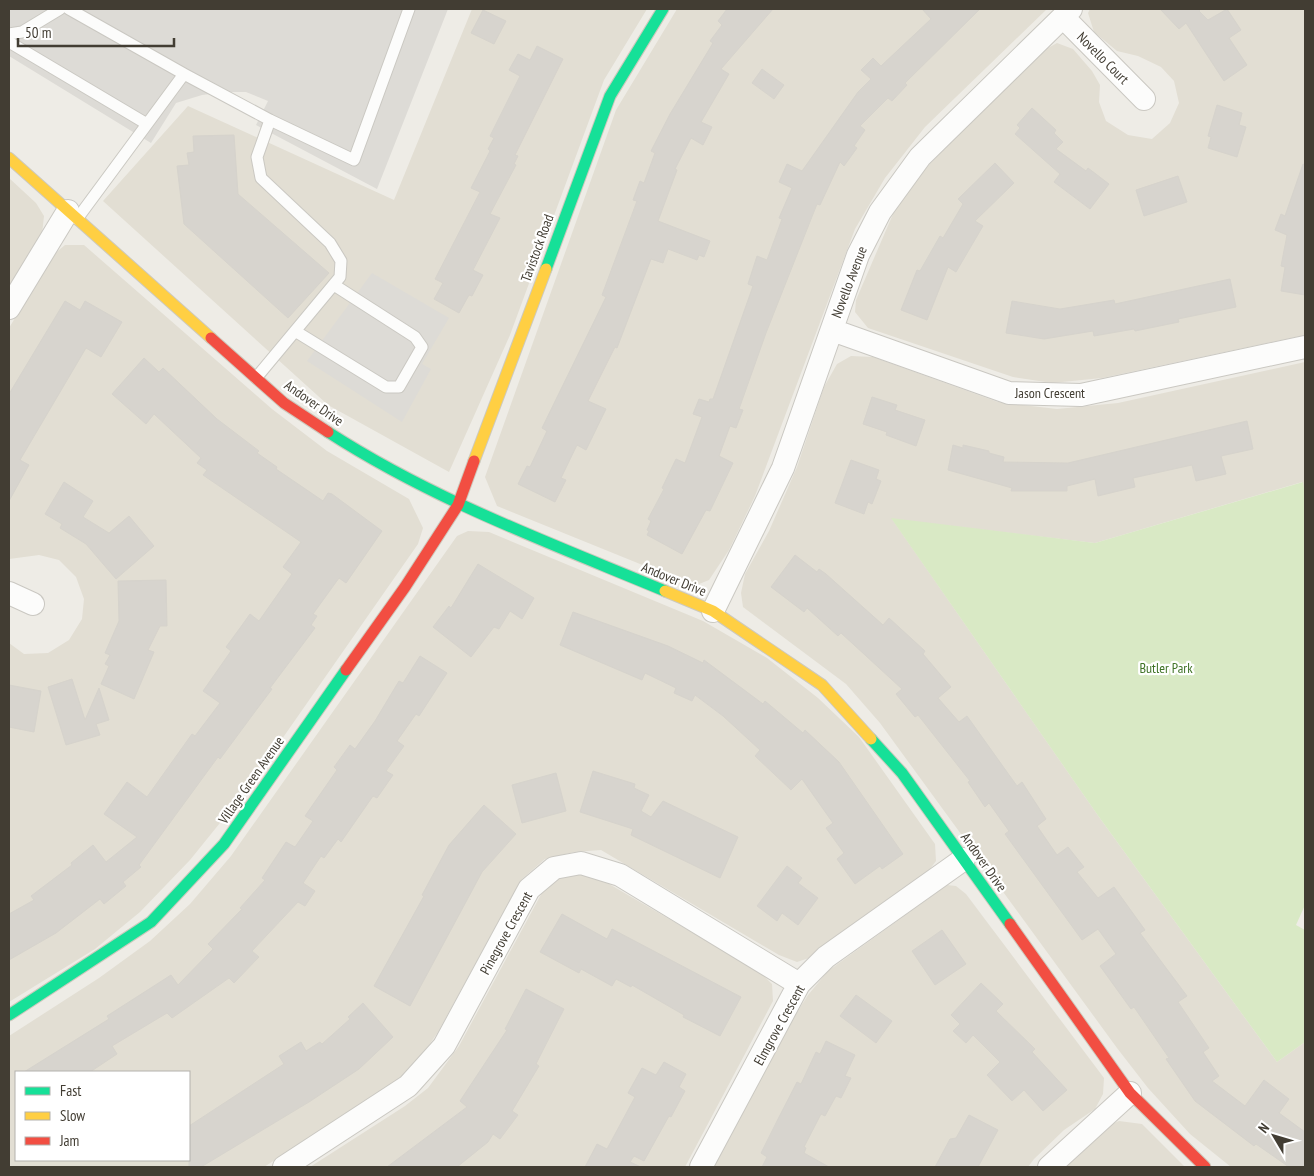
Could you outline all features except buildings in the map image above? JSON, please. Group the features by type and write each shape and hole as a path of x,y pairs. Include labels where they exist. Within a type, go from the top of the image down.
{"street":[{"name":"Tavistock Road","path":"458,505 610,96 663,9"},
{"name":"Novello Court","path":"1067,13 1144,99"},
{"name":"Novello Avenue","path":"713,611 783,468 858,255 876,221 920,156 1067,13"},
{"name":"Andover Drive","path":"9,158 284,403 359,452 458,505 713,611 822,685 902,772 1130,1093 1205,1167"},
{"path":"9,308 73,215"},
{"name":"Jason Crescent","path":"832,330 1009,393 1081,395 1305,347"},
{"name":"Village Green Avenue","path":"9,1015 151,922 224,844 406,587 458,505"},
{"path":"9,593 33,604"},
{"name":"Elmgrove Crescent","path":"701,1167 799,984 826,957 964,859"},
{"name":"Pinegrove Crescent","path":"284,1167 408,1086 444,1046 529,889 554,868 581,863 620,875 799,984"},
{"path":"1048,1167 1130,1093"}],"lane":[{"path":"9,34 22,32 60,9"},
{"path":"69,9 270,120 354,160 409,9"},
{"path":"9,42 147,124"},
{"path":"73,215 147,124 184,74"},
{"path":"256,378 340,277 341,261 330,243 261,178 257,157 270,120"},
{"path":"295,331 386,387 399,387 422,347 415,337 334,285"}],"shaded area":[{"path":"12,9 448,9 377,189 256,125 268,101 246,92 202,95 176,103 151,143 9,56 9,11"},
{"path":"472,9 647,9 604,80 510,335 449,472 328,405 103,201 188,106 394,200"},
{"path":"677,9 1047,9 925,127 885,178 855,229 755,496 729,550 709,580 699,584 682,581 497,506 485,477 616,110"},
{"path":"1090,9 1305,9 1305,335 1102,378 1052,383 1013,377 868,328 855,312 856,300 896,207 920,174 1039,53 1057,43 1073,49 1092,71 1100,85 1099,102 1106,121 1128,135 1152,139 1170,123 1179,103 1174,81 1161,67 1138,56 1117,51 1094,32 1088,13"},
{"path":"9,178 36,203 44,216 42,234 9,288"},
{"path":"65,245 84,245 272,409 327,451 409,499 423,528 418,544 245,792 190,860 140,912 95,949 9,1002 9,643 24,654 48,653 69,640 82,619 84,599 76,577 59,560 39,555 9,559 9,328 53,255"},
{"path":"372,273 449,318 422,364 431,369 402,422 307,361"},
{"path":"851,356 873,357 998,402 1057,409 1118,403 1305,362 1305,494 1302,482 1095,543 892,519 1099,817 1277,1062 1305,1042 1305,1167 1231,1167 1190,1134 1148,1088 1117,1048 880,723 846,684 743,607 741,593 745,574 769,531 797,467 824,387 837,364"},
{"path":"468,531 489,532 703,621 767,658 818,698 859,737 935,844 936,861 927,873 812,957 797,962 779,955 601,850 574,852 545,859 522,879 438,1032 416,1064 395,1082 264,1167 9,1167 9,1036 99,978 150,941 190,904 231,856 457,536"},
{"path":"582,873 604,881 760,972 772,984 773,1001 685,1167 310,1167 405,1106 428,1088 459,1046 544,889 560,877"},
{"path":"947,885 956,886 966,894 1104,1078 1103,1094 1095,1109 1064,1130 1028,1167 712,1167 786,1030 808,995 828,971"},
{"path":"1119,1121 1142,1124 1185,1167 1058,1167 1098,1130"}],"green space":[{"name":"Butler Park","path":"1303,482 1305,494 1305,905 1296,925 1305,930 1305,1042 1277,1062 1099,817 891,518 1095,543"}],"traffic: fast":[{"path":"546,269 610,96 663,9"},
{"path":"328,432 409,479 450,500 665,591"},
{"path":"9,1015 151,922 224,844 346,670"},
{"path":"871,739 902,773 1010,924"}],"traffic: slow":[{"path":"9,158 211,338"},
{"path":"474,461 546,269"},
{"path":"665,591 713,611 822,685 871,739"}],"traffic: jam":[{"path":"211,338 284,403 328,432"},
{"path":"346,670 405,587 458,505 474,461"},
{"path":"1010,924 1130,1093 1205,1167"}]}
